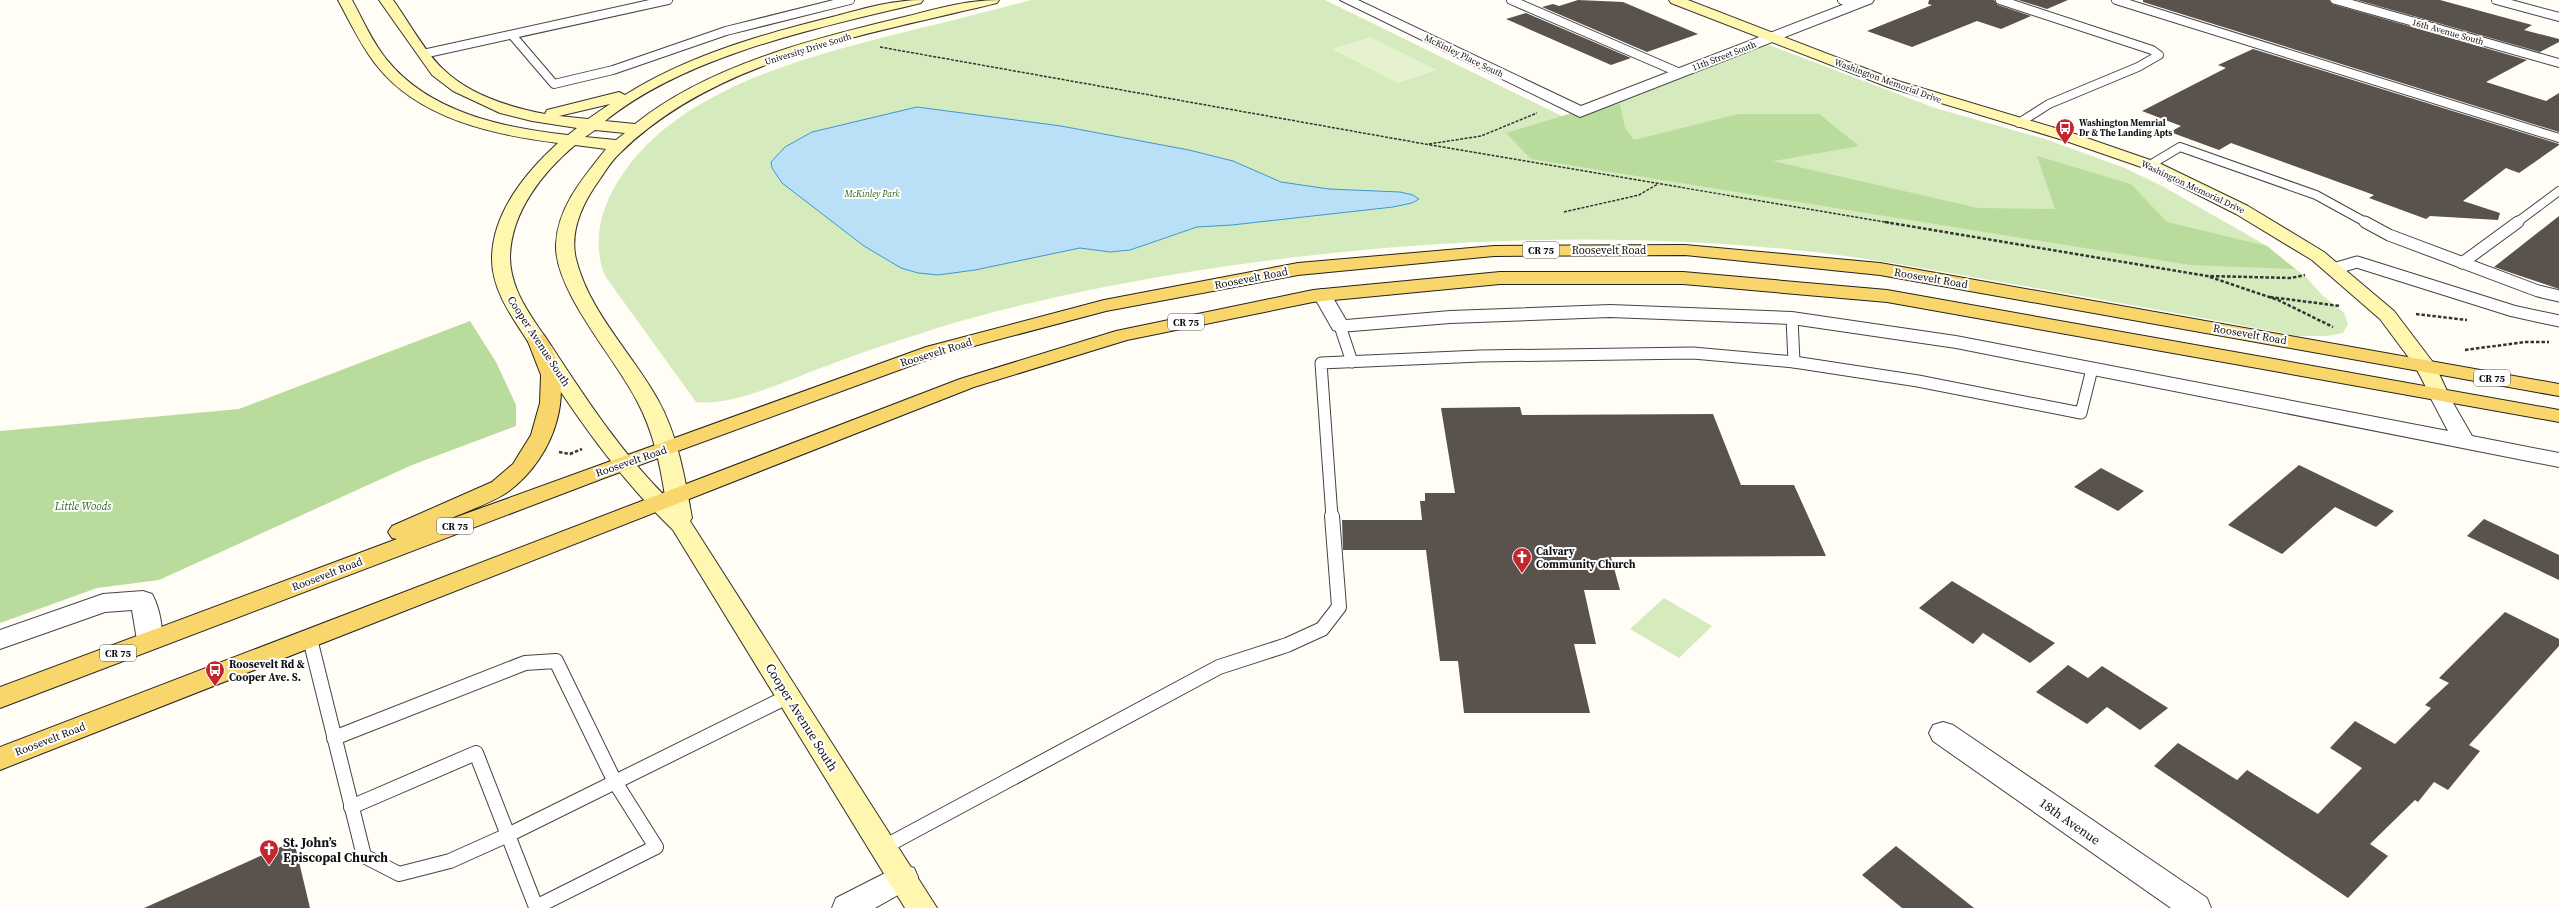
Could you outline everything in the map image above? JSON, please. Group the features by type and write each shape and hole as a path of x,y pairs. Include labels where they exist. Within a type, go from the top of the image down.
{"main road":[{"path":"345,0 387,68 424,98 444,109 482,123 519,132 570,141 618,145"},
{"path":"386,0 437,72 460,89 496,105 524,113 591,124 637,129"},
{"name":"University Drive South","path":"591,124 626,100 703,62 752,44 916,0"},
{"name":"University Drive South","path":"637,129 706,87 781,56 860,33 992,0"},
{"name":"Washington Memorial Drive","path":"1676,0 1893,84 2150,165 2242,210 2318,256 2387,315 2424,365 2438,393"},
{"path":"524,113 548,114 573,109 658,83"},
{"name":"Cooper Avenue South","path":"591,124 542,167 519,198 509,220 502,249 501,276 506,290 604,441 622,464 657,503 681,525 922,908"},
{"name":"Cooper Avenue South","path":"637,129 618,145 595,172 577,201 567,230 567,258 582,293 649,402 658,422 677,496 681,525"},
{"name":"Roosevelt Road","path":"0,698 150,640 665,448 933,351 1104,306 1298,269 1494,251 1685,250 1880,269 2559,390"},
{"name":"Roosevelt Road","path":"0,759 967,383 1123,335 1322,295 1500,278 1683,278 1872,294 2438,393 2559,416"},
{"path":"236,608 500,487 521,469 542,435 551,403 551,375 537,339"}],"street":[{"name":"McKinley Place South","path":"1348,0 1580,112"},
{"name":"16th Avenue South","path":"2336,0 2559,63"},
{"name":"11th Street South","path":"1580,112 1772,37 1855,2"},
{"path":"1322,295 1340,326 1450,317 1610,311 1792,318 1956,342 2559,460"},
{"name":"Washington Memorial Drive","path":"2438,393 2464,441"},
{"path":"0,640 103,603 143,600 150,640"},
{"name":"18th Avenue","path":"1943,733 2196,908"},
{"path":"847,908 903,877"}],"lane":[{"path":"423,54 668,0"},
{"path":"512,35 550,82 554,84 631,65 693,41 742,26 850,0"},
{"path":"1511,0 1680,73"},
{"path":"2000,0 2146,47 2159,55 2138,67 2107,78 2049,104 2019,123"},
{"path":"2116,0 2559,138"},
{"path":"2496,0 2559,17"},
{"path":"2150,165 2180,146 2316,195 2389,235 2538,291 2559,296"},
{"path":"2462,263 2559,191"},
{"path":"2333,269 2356,262 2513,311 2559,321"},
{"path":"1792,318 1794,362"},
{"path":"1340,326 1352,362"},
{"path":"884,847 1219,667 1287,644 1322,629 1339,607 1321,363 1480,356 1693,353 1794,362 1976,391 2081,413 2092,369"},
{"path":"310,638 364,856 399,874 450,861 508,835 789,696"},
{"path":"334,738 526,663 556,661 615,782 656,847 536,907 476,753 351,807"}],"path":[{"path":"874,46 1425,144 2207,276 2292,278 2333,269"},
{"path":"1425,144 1481,136 1540,111"},
{"path":"1564,212 1639,195 1658,184"},
{"path":"2207,276 2278,300 2335,328 2341,350"},
{"path":"2458,351 2525,342 2555,342"},
{"path":"558,452 570,454 582,449"}],"green space":[{"name":"McKinley Park","path":"1031,0 1325,0 1562,116 1760,46 1769,45 1935,108 2045,139 2125,168 2162,186 2267,246 2307,278 2322,295 2344,313 2348,324 2343,333 2327,336 2298,336 2161,310 1919,268 1814,252 1737,245 1661,241 1584,239 1507,241 1430,245 1277,259 1134,281 1035,302 937,328 856,355 781,384 745,396 728,400 696,402 605,276 599,255 599,234 603,212 612,192 636,156 668,126 705,102 746,81 833,51"},
{"path":"1370,37 1437,70 1398,83 1332,49"},
{"path":"1620,104 1625,128 1634,140 1738,114 1819,114 1859,146 1773,161 1978,208 2055,209 2037,156 2131,184 2167,222 2267,246 2295,269 2190,265 1531,159 1506,133 1562,116"},
{"name":"Little Woods","path":"470,321 496,362 516,405 516,426 412,465 159,580 97,588 0,623 0,431 239,409"},
{"path":"1664,598 1712,626 1679,658 1630,629"}],"water":[{"path":"917,107 1061,126 1189,150 1233,161 1281,182 1329,189 1400,192 1413,195 1419,199 1412,203 1393,207 1232,225 1197,227 1130,250 1110,252 1080,248 975,270 938,275 918,273 901,268 864,246 782,183 772,168 771,162 785,147 812,132"}],"building":[{"path":"1578,0 1623,2 1698,34 1647,52 1542,7 1553,4 1559,6"},
{"path":"1929,0 1994,0 1998,5 2031,16 2001,29 1977,21 1912,47 1867,31 1932,5 1928,4"},
{"path":"2018,0 2068,0 2047,9"},
{"path":"2143,0 2329,0 2332,4 2527,60 2486,82 2546,101 2559,93 2559,132 2143,2"},
{"path":"2357,0 2440,0 2532,25 2524,30 2559,39 2559,42 2540,52"},
{"path":"1526,13 1631,58 1611,65 1506,19"},
{"path":"2253,49 2559,145 2519,173 2506,168 2463,201 2500,213 2498,220 2430,216 2426,219 2369,198 2374,195 2231,143 2219,150 2170,132 2181,126 2142,111 2226,68 2218,65"},
{"path":"2559,216 2559,289 2494,267"},
{"name":"Calvary Community Church","path":"1520,407 1522,415 1713,414 1741,485 1794,485 1826,556 1611,557 1620,590 1584,590 1596,644 1574,644 1590,713 1464,713 1458,661 1440,661 1426,550 1343,550 1342,520 1422,520 1420,501 1425,501 1425,493 1455,493 1441,408"},
{"path":"2299,465 2394,511 2376,527 2335,507 2282,554 2228,525"},
{"path":"2101,468 2144,491 2118,511 2074,487"},
{"path":"2484,519 2559,555 2559,580 2467,536"},
{"path":"1952,581 2055,643 2030,663 1983,633 1973,644 1919,608"},
{"path":"2505,612 2559,639 2559,646 2469,745 2480,751 2448,790 2434,782 2418,802 2415,800 2370,844 2388,856 2348,898 2154,766 2178,743 2237,780 2247,770 2318,814 2362,768 2330,748 2355,721 2395,744 2431,708 2425,705 2449,683 2439,678"},
{"path":"2068,665 2088,678 2102,666 2168,708 2140,730 2107,707 2087,724 2036,692"},
{"name":"St. John’s Episcopal Church","path":"294,841 310,908 144,908"},
{"path":"1896,846 1974,908 1902,908 1862,875"}],"place":[{"name":"Washington Memrial Dr & The Landing Apts","path":"2065,145"},
{"name":"Calvary Community Church","path":"1522,574"},
{"name":"Roosevelt Rd & Cooper Ave. S.","path":"215,687"},
{"name":"St. John’s Episcopal Church","path":"269,866"}]}
